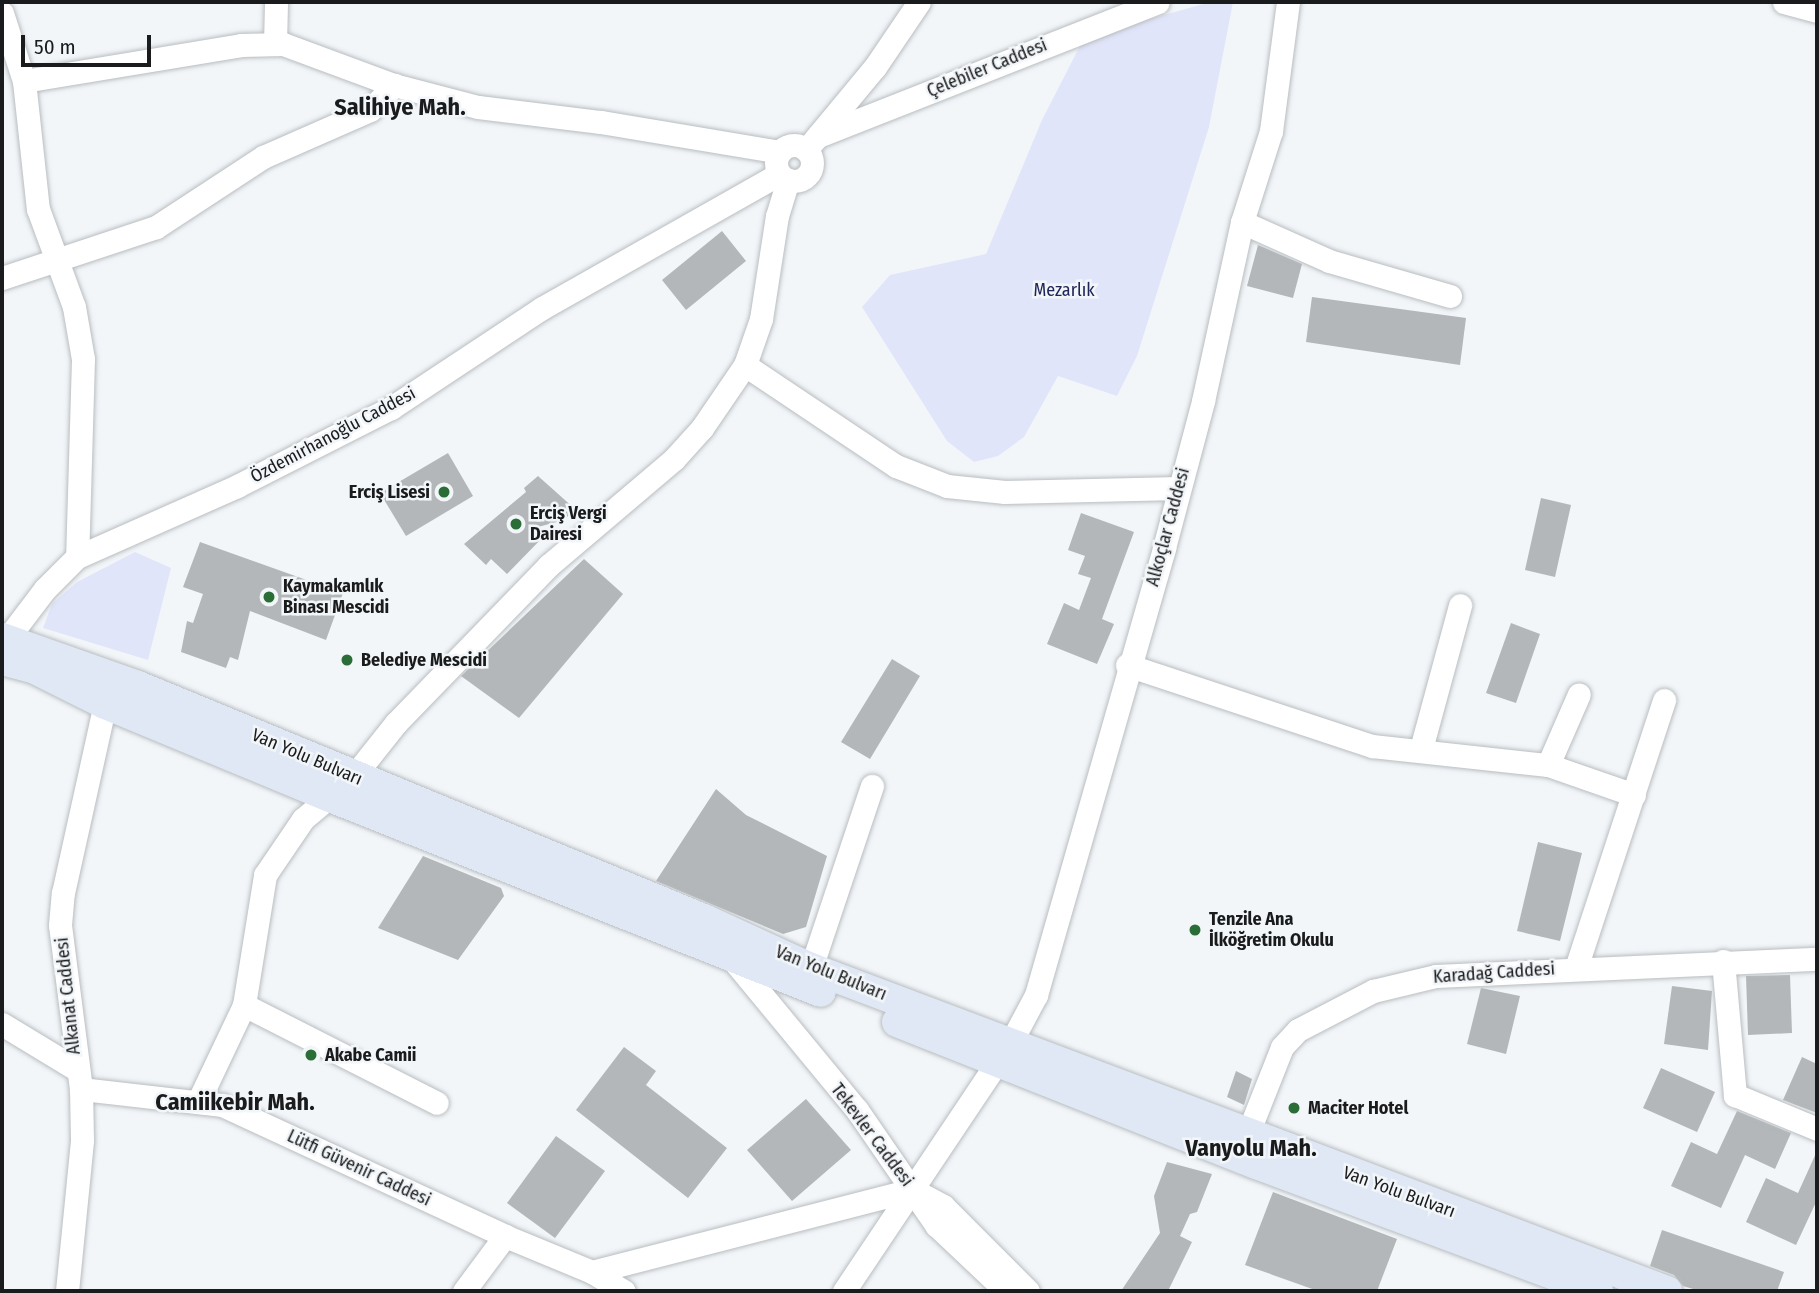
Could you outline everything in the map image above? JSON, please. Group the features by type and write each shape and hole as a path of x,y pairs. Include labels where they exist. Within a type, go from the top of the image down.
{"main road":[{"name":"Van Yolu Bulvarı","path":"4,645 138,686 706,920 1003,1051 1248,1133 1667,1291"},
{"path":"4,645 44,673 105,704 734,961 1003,1051 1256,1164 1545,1281 1598,1291"}],"street":[{"path":"275,44 276,2"},
{"path":"24,81 241,45 275,44 394,85 478,107 601,122 782,169 800,180 809,172 812,143 875,67 919,2"},
{"name":"Çelebiler Caddesi","path":"782,169 795,146 812,143 1158,2"},
{"name":"Alkoçlar Caddesi","path":"844,1291 1003,1051 1036,995 1178,488 1242,222 1271,131 1288,2"},
{"path":"1784,2 1817,11"},
{"path":"2,13 24,81 38,209 74,307 83,359 77,557"},
{"path":"2,278 55,258 108,246 156,227 263,157 370,110 394,85"},
{"path":"198,1102 244,1005 265,875 303,819 352,776 396,723 548,566 674,459 702,428 745,365 761,319 782,169"},
{"name":"Özdemirhanoğlu Caddesi","path":"4,645 45,589 77,557 237,486 391,408 542,308 782,169"},
{"path":"1242,222 1329,261 1450,296"},
{"path":"745,365 896,466 947,486 1005,492 1178,488"},
{"path":"1421,749 1460,605"},
{"path":"1127,665 1372,746 1421,749 1548,765 1634,795"},
{"path":"1548,765 1579,694"},
{"path":"1576,968 1664,700"},
{"name":"Alkanat Caddesi","path":"67,1291 79,1186 78,1079 60,925 63,893 105,704"},
{"path":"811,968 872,786"},
{"name":"Karadağ Caddesi","path":"1248,1133 1282,1048 1298,1030 1328,1012 1373,991 1436,976 1723,961 1817,959"},
{"name":"Tekevler Caddesi","path":"734,961 857,1110 912,1190 943,1206 1027,1291"},
{"path":"1723,961 1735,1095 1817,1129"},
{"path":"244,1005 437,1103"},
{"path":"2,1024 78,1079"},
{"name":"Lütfi Güvenir Caddesi","path":"78,1079 232,1110 505,1237 593,1272 624,1291"},
{"path":"593,1272 912,1190 936,1225 1006,1291"},
{"path":"464,1291 505,1237"}],"green space":[{"name":"Mezarlık","path":"1210,2 1233,2 1209,127 1137,356 1117,396 1058,376 1024,437 998,456 974,462 947,441 862,307 890,275 986,254 1042,120 1084,38"},
{"path":"135,552 171,568 148,660 43,628 52,604 77,582"}],"building":[{"path":"722,231 746,261 686,310 662,280"},
{"path":"1258,245 1302,264 1293,298 1247,286"},
{"path":"1312,297 1466,318 1460,365 1306,342"},
{"path":"448,453 473,496 406,536 380,493"},
{"name":"Erciş Vergi Dairesi","path":"538,476 575,509 564,520 538,527 546,534 507,574 491,559 486,565 464,544 526,492 524,488"},
{"path":"1541,498 1571,505 1555,577 1525,570"},
{"path":"1081,513 1134,532 1102,619 1114,624 1097,664 1047,644 1064,603 1079,610 1091,578 1078,574 1085,556 1068,550"},
{"path":"200,542 343,593 326,640 250,611 238,660 230,657 226,668 181,652 187,621 193,623 203,594 183,587"},
{"path":"584,559 623,594 519,718 461,676"},
{"path":"1511,623 1540,634 1516,703 1486,693"},
{"path":"892,659 920,676 870,759 841,742"},
{"path":"716,789 746,815 827,856 806,927 783,934 656,881"},
{"path":"1538,842 1582,853 1560,941 1517,931"},
{"path":"423,856 501,888 504,896 458,960 378,928"},
{"path":"1790,975 1792,1033 1748,1035 1746,976"},
{"path":"1672,986 1712,991 1708,1050 1664,1044"},
{"path":"1481,988 1520,996 1506,1054 1467,1044"},
{"path":"624,1047 656,1071 646,1085 727,1148 688,1198 576,1110"},
{"path":"1802,1057 1817,1064 1817,1113 1783,1100"},
{"path":"1661,1068 1715,1092 1697,1132 1643,1108"},
{"path":"1236,1071 1252,1079 1244,1105 1227,1097"},
{"path":"806,1099 851,1150 792,1201 747,1150"},
{"path":"1737,1111 1791,1133 1775,1169 1745,1155 1721,1208 1671,1186 1691,1142 1717,1154"},
{"path":"556,1136 605,1171 555,1238 507,1203"},
{"path":"1817,1151 1817,1200 1796,1245 1746,1222 1766,1178 1798,1193"},
{"path":"1167,1162 1212,1174 1197,1212 1190,1214 1180,1236 1192,1242 1168,1291 1121,1291 1160,1233 1154,1196"},
{"path":"1273,1192 1397,1239 1377,1291 1318,1291 1245,1265"},
{"path":"1662,1230 1784,1272 1777,1291 1700,1291 1683,1286 1674,1275 1650,1266"}],"place":[{"name":"Erciş Lisesi","path":"444,492"},
{"name":"Erciş Vergi Dairesi","path":"516,524"},
{"name":"Kaymakamlık Binası Mescidi","path":"269,597"},
{"name":"Belediye Mescidi","path":"347,660"},
{"name":"Tenzile Ana İlköğretim Okulu","path":"1195,930"},
{"name":"Akabe Camii","path":"311,1055"},
{"name":"Maciter Hotel","path":"1294,1108"}],"district":[{"name":"Salihiye Mah.","path":"400,108"},
{"name":"Camiikebir Mah.","path":"235,1103"},
{"name":"Vanyolu Mah.","path":"1251,1149"}]}
